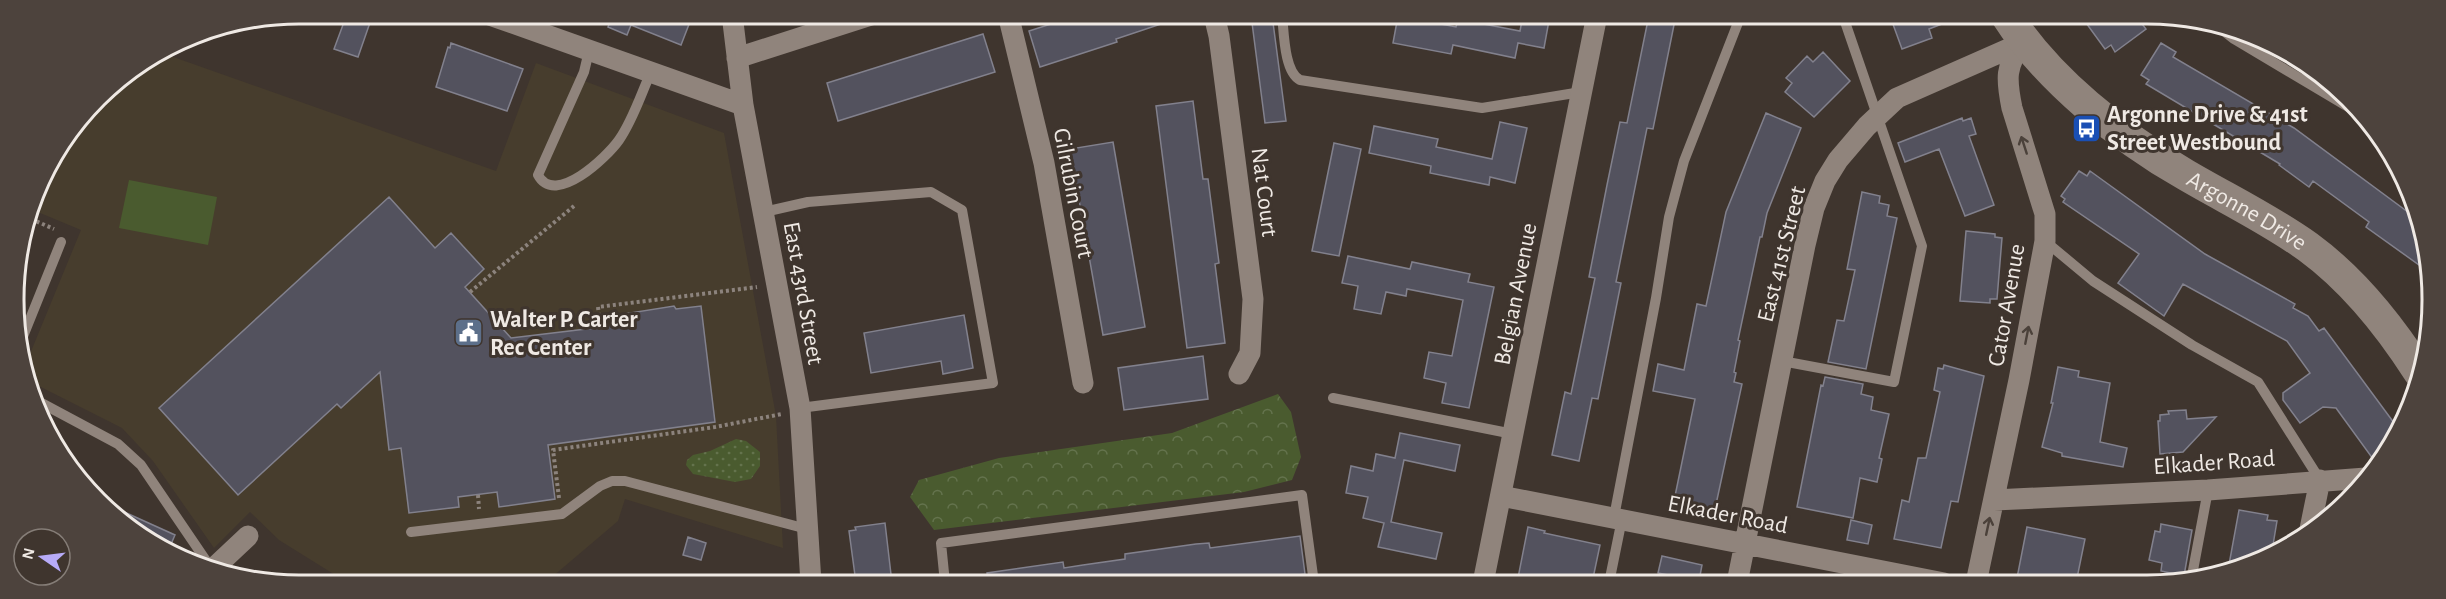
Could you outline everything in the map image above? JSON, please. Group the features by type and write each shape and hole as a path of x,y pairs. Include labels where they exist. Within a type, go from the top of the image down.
{"main road":[{"name":"Argonne Drive","path":"2012,24 2024,42 2075,94 2128,137 2185,175 2262,217 2330,265 2372,308 2414,365"}],"street":[{"path":"515,24 743,105"},
{"name":"East 43rd Street","path":"733,24 743,105 764,212 793,411 810,575"},
{"path":"737,58 843,24"},
{"name":"Gilrubin Court","path":"1010,24 1044,164 1083,383"},
{"name":"Nat Court","path":"1216,24 1253,299 1250,353 1239,374"},
{"name":"Belgian Avenue","path":"1485,575 1595,24"},
{"name":"East 41st Street","path":"1739,575 1814,208 1826,181 1838,160 1867,126 1897,98 2024,42"},
{"name":"Cator Avenue","path":"1978,575 2045,241 2045,214 2008,91 2007,76 2012,57 2024,42"},
{"name":"Elkader Road","path":"1994,500 2208,490 2356,478"},
{"path":"2312,520 2320,480"},
{"name":"Elkader Road","path":"1501,496 1904,575"},
{"path":"219,563 248,536"}],"lane":[{"path":"1283,24 1289,66 1294,77 1300,80 1482,108 1581,92"},
{"path":"1610,575 1669,217 1684,161 1737,24"},
{"path":"1782,361 1894,382 1922,246 1846,24"},
{"path":"2233,38 2335,99"},
{"path":"589,51 584,72 538,175 547,183 555,186 573,183 615,145 624,132 651,72"},
{"path":"764,212 808,202 932,192 962,210 993,383 793,411"},
{"path":"2045,241 2093,281 2192,345 2258,382 2320,480"},
{"path":"26,330 61,242"},
{"path":"1333,398 1513,434"},
{"path":"45,404 118,444 133,458 160,491 204,558"},
{"path":"411,532 562,514 600,486 618,481 807,529"},
{"path":"2193,571 2208,490"},
{"path":"944,575 941,543 1302,495 1313,575"}],"path":[{"path":"470,292 574,206"},
{"path":"599,316 598,307 758,287"},
{"path":"559,503 553,450 715,427 793,411"},
{"path":"478,495 480,513"}],"shaded area":[{"path":"171,56 496,171 536,63 724,133 776,416 783,548 625,499 618,521 554,575 335,575 279,540 250,512 214,548 153,461 122,428 38,386 29,355 81,230 39,212 52,178 70,146 92,118 118,92 146,70"}],"green space":[{"path":"129,180 217,197 208,245 119,228"},
{"path":"1278,394 1291,412 1301,457 1292,480 1244,492 934,530 910,497 919,480 999,458 1172,433"},
{"path":"736,439 746,441 760,452 760,466 751,479 735,482 693,474 686,465 687,460 693,455 710,451"}],"building":[{"path":"343,24 370,24 358,57 334,49"},
{"path":"609,24 689,24 681,45 631,25 627,35 608,27"},
{"path":"1051,24 1161,24 1116,39 1117,42 1040,67 1029,31"},
{"path":"1252,24 1273,24 1286,121 1265,123"},
{"path":"1397,24 1440,24 1456,27 1457,24 1484,24 1520,31 1521,24 1548,24 1544,48 1518,43 1515,58 1453,45 1451,54 1393,43"},
{"path":"1647,24 1674,24 1653,129 1647,128 1616,282 1621,283 1598,399 1592,398 1579,461 1552,455 1565,392 1571,394 1595,278 1589,277 1620,122 1627,123"},
{"path":"1893,24 1942,24 1929,29 1932,38 1902,49"},
{"path":"2087,24 2142,24 2146,29 2115,52 2111,45 2105,49"},
{"path":"983,34 995,72 838,121 827,83"},
{"path":"451,43 523,69 507,111 436,87"},
{"path":"2161,43 2176,52 2173,57 2294,128 2407,212 2413,228 2420,266 2366,227 2369,222 2313,181 2309,187 2280,164 2146,84 2149,80 2141,75"},
{"path":"1823,52 1850,81 1814,117 1785,92 1792,83 1786,78 1807,56 1813,62"},
{"path":"1193,101 1203,179 1208,179 1219,263 1215,264 1225,343 1187,348 1156,106"},
{"path":"1766,113 1801,128 1767,213 1762,237 1760,237 1738,340 1740,341 1734,372 1736,373 1734,382 1742,384 1715,509 1687,503 1688,498 1675,496 1695,399 1653,391 1658,364 1684,370 1697,304 1706,306 1726,212"},
{"path":"1962,118 1963,121 1971,118 1976,134 1969,136 1994,205 1965,216 1939,149 1905,162 1898,143"},
{"path":"1500,122 1527,128 1515,183 1490,177 1489,185 1430,173 1431,166 1369,153 1374,126 1438,139 1436,147 1492,159"},
{"path":"1113,142 1145,327 1103,335 1070,149"},
{"path":"1334,143 1361,149 1339,256 1312,251"},
{"path":"2079,171 2087,176 2090,171 2205,254 2295,304 2293,308 2308,316 2319,331 2324,328 2393,422 2372,458 2336,408 2323,407 2300,423 2283,400 2283,393 2310,373 2287,341 2183,284 2164,316 2118,283 2139,254 2063,202 2065,199 2061,196"},
{"path":"1862,192 1880,196 1879,203 1889,205 1887,216 1897,218 1866,369 1828,362 1837,320 1844,321 1855,270 1847,269"},
{"path":"389,197 435,248 451,233 484,269 465,287 511,338 594,328 592,319 674,306 676,309 701,306 715,422 548,445 555,499 499,507 497,492 458,497 459,507 409,513 401,448 389,450 380,372 341,408 337,404 238,495 159,408"},
{"path":"1966,231 1995,234 1995,237 2002,238 1997,299 1990,299 1990,303 1960,301"},
{"path":"1348,256 1410,269 1412,262 1470,274 1468,282 1494,287 1469,408 1442,403 1446,383 1424,378 1429,352 1452,356 1463,300 1407,289 1406,296 1386,292 1381,314 1354,309 1358,286 1342,283"},
{"path":"964,315 973,368 943,374 941,361 871,373 864,333"},
{"path":"1203,356 1208,399 1124,410 1118,368"},
{"path":"1944,365 1984,376 1958,502 1951,501 1941,548 1894,539 1902,500 1909,502 1918,458 1926,458 1940,392 1934,390 1938,368 1943,369"},
{"path":"2058,367 2079,371 2078,377 2110,383 2100,442 2127,448 2123,467 2062,456 2062,453 2042,447 2053,403 2051,403"},
{"path":"1825,377 1863,384 1861,394 1873,397 1871,410 1889,414 1879,458 1882,459 1877,482 1860,478 1853,518 1797,507 1821,385 1823,386"},
{"path":"2186,410 2187,419 2216,417 2183,452 2160,454 2158,421 2160,421 2160,415 2169,414 2168,411"},
{"path":"1400,433 1460,445 1455,471 1404,460 1391,522 1442,533 1436,559 1378,547 1384,523 1363,518 1368,497 1346,493 1351,466 1373,471 1376,454 1395,458"},
{"path":"2239,510 2268,515 2267,520 2277,521 2273,544 2229,562"},
{"path":"125,512 175,535 171,543 146,529"},
{"path":"1851,520 1872,525 1868,544 1847,540"},
{"path":"885,523 891,575 855,575 849,531 856,530 855,527"},
{"path":"2161,524 2192,530 2185,573 2161,571 2162,563 2149,560 2155,531 2160,532"},
{"path":"1528,527 1545,531 1544,533 1600,545 1594,575 1519,575"},
{"path":"2027,527 2085,539 2078,575 2018,575"},
{"path":"1300,536 1305,574 987,575 987,573 1063,562 1064,568 1125,559 1125,554 1196,544 1209,543 1210,548"},
{"path":"688,537 706,543 701,560 683,555"},
{"path":"1662,556 1702,565 1700,575 1658,573"}],"place":[{"name":"Argonne Drive & 41st Street Westbound","path":"2086,128"},
{"name":"Walter P. Carter Rec Center","path":"469,333"}]}
